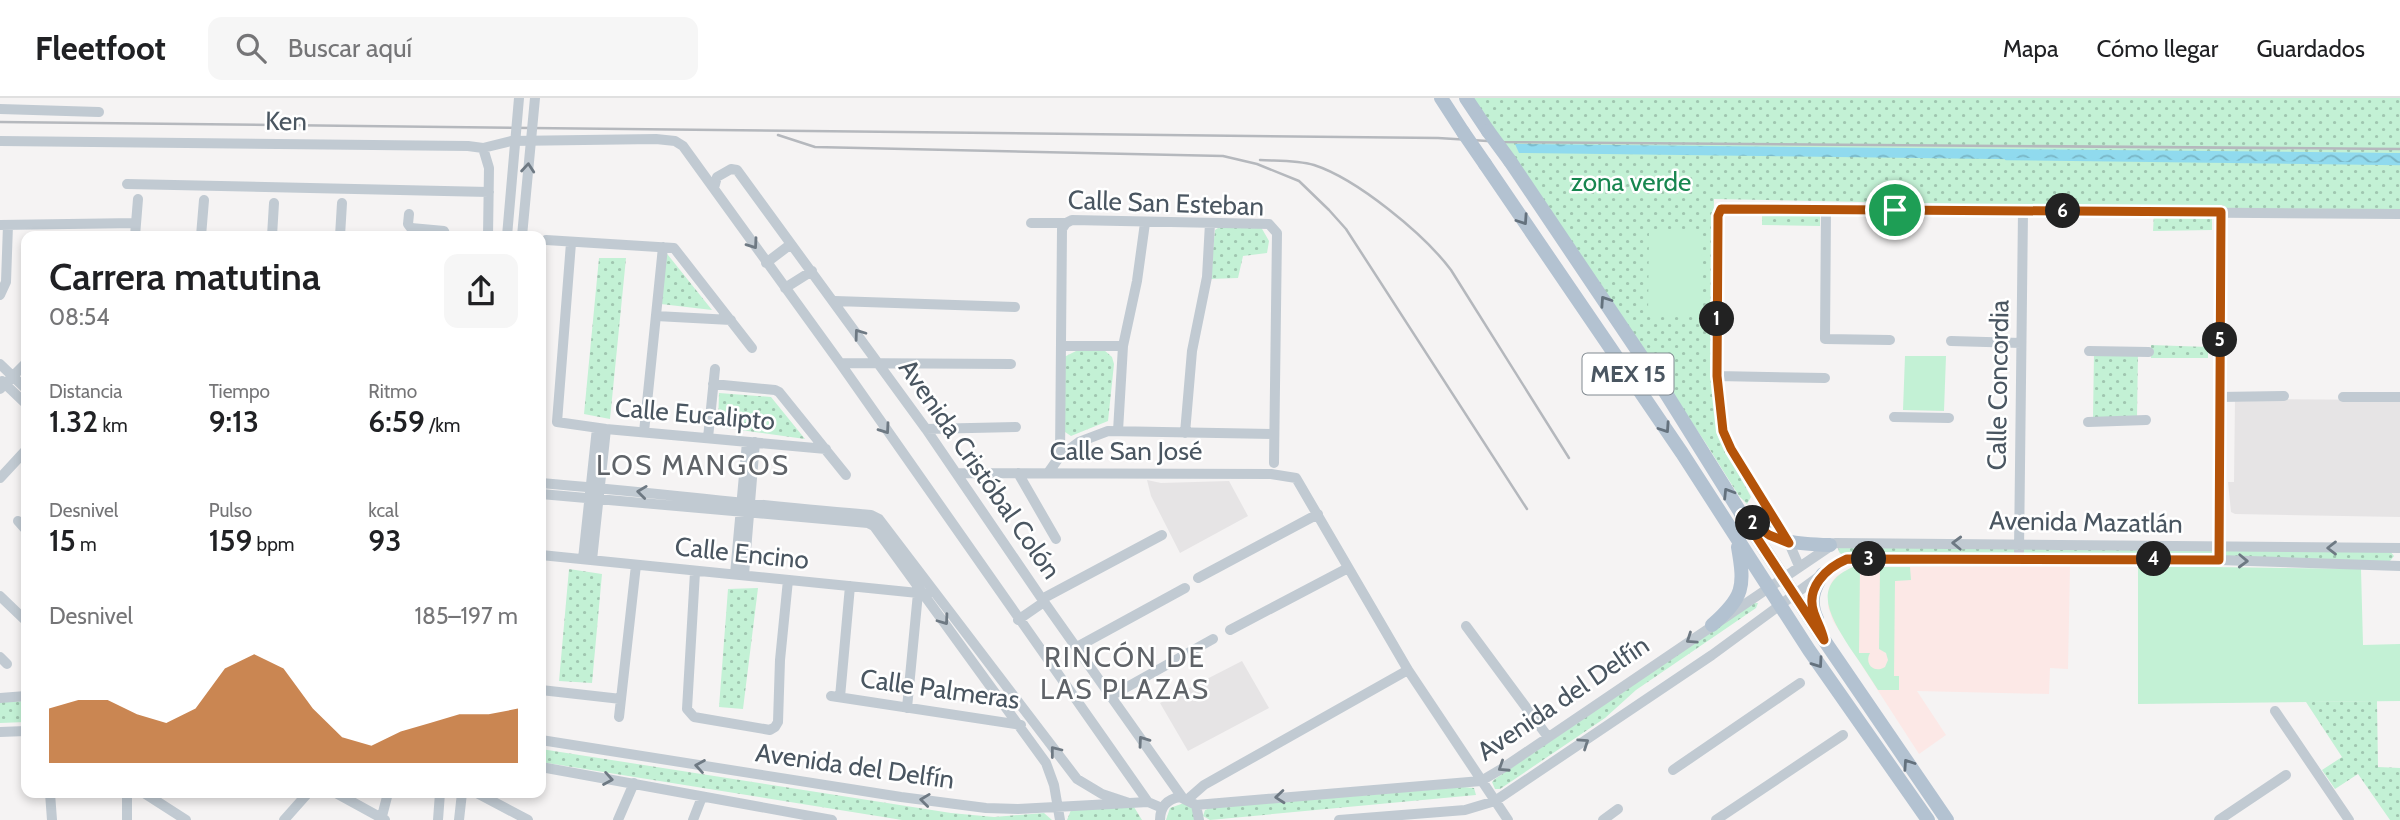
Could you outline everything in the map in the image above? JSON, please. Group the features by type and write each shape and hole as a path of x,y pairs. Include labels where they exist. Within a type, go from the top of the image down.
{"main road":[{"name":"MEX 15","path":"1441,98 1682,453 1768,588 1928,820"},
{"name":"MEX 15","path":"1466,98 1662,387 1783,578 1947,820"},
{"path":"1742,515 1769,535 1789,543 1829,545"},
{"path":"1712,625 1735,603 1741,589 1743,575 1738,542"},
{"path":"1823,574 1815,586 1811,604 1824,640"}],"street":[{"path":"507,231 519,98"},
{"path":"522,231 535,98"},
{"path":"0,109 99,112"},
{"name":"Ken","path":"0,141 483,148 511,141 675,141"},
{"name":"Avenida Cristóbal Colón","path":"675,141 683,146 840,363 1148,802"},
{"path":"483,148 489,168 488,231"},
{"name":"Avenida Cristóbal Colón","path":"714,188 717,177 724,172 737,170 835,301 1043,601 1189,801"},
{"path":"127,184 489,192"},
{"path":"135,231 138,199"},
{"path":"201,231 204,200"},
{"path":"272,231 274,203"},
{"path":"340,231 342,203"},
{"path":"1799,566 1789,543 1723,431 1717,376 1718,216 1721,209 2400,214"},
{"path":"1826,209 1825,339 1890,340"},
{"name":"Calle Concordia","path":"2019,559 2023,211"},
{"path":"2219,560 2221,212"},
{"path":"408,214 411,228 428,231"},
{"name":"Calle San Esteban","path":"1031,223 1066,223 1072,220 1269,224 1277,233 1274,463"},
{"path":"0,295 6,282 4,225 136,223"},
{"path":"1060,456 1062,229 1066,223"},
{"path":"1118,431 1123,346 1137,281 1145,223"},
{"path":"1185,433 1192,351 1207,277 1210,223"},
{"path":"71,231 72,224"},
{"path":"546,240 674,248 752,348"},
{"name":"Calle Eucalipto","path":"571,243 557,422 825,449"},
{"path":"766,262 792,244"},
{"path":"645,432 663,247"},
{"path":"785,288 812,271"},
{"path":"835,301 1015,307"},
{"path":"656,316 731,320"},
{"path":"1951,341 2021,343"},
{"path":"1063,346 1123,346"},
{"path":"2089,351 2149,352"},
{"path":"840,363 1011,364"},
{"path":"0,364 4,382 21,399"},
{"path":"4,382 21,367"},
{"path":"708,438 715,369"},
{"path":"1717,376 1825,378"},
{"path":"4,382 21,388"},
{"path":"713,384 779,392 846,475"},
{"path":"2220,397 2284,396"},
{"path":"2343,397 2400,397"},
{"path":"1894,417 1950,418"},
{"path":"2088,422 2146,420"},
{"path":"926,429 1016,427"},
{"path":"588,560 601,428"},
{"path":"1048,473 1060,456 1092,436 1118,431 1274,434"},
{"path":"739,575 751,442"},
{"path":"0,478 21,455"},
{"name":"Calle San José","path":"956,473 1271,474 1296,478 1318,513"},
{"path":"1018,473 1056,539"},
{"path":"546,484 595,493 745,508 874,526 1046,763 1054,785 1060,820"},
{"path":"546,494 595,493"},
{"path":"745,508 870,515 879,519 1077,779 1102,794 1129,803"},
{"path":"1198,578 1318,513 1408,670 1495,801 1504,819"},
{"path":"18,521 21,524"},
{"path":"1018,620 1055,591 1162,535"},
{"path":"1768,588 1829,545"},
{"name":"Avenida Mazatlán","path":"1829,545 2400,548"},
{"name":"Calle Encino","path":"546,556 938,594"},
{"name":"Avenida Mazatlán","path":"1795,595 1836,564 1847,559 2219,560 2400,566"},
{"path":"619,717 636,565"},
{"path":"1230,630 1349,568"},
{"path":"695,572 687,709 694,717 770,730 778,722 780,660 788,580"},
{"name":"Calle Palmeras","path":"850,586 835,696 1020,726 1034,724"},
{"path":"1077,648 1185,588"},
{"name":"Avenida del Delfín","path":"1189,801 1481,780 1768,588"},
{"path":"907,708 922,593"},
{"path":"1781,606 1795,595"},
{"path":"0,596 21,616"},
{"name":"Avenida del Delfín","path":"1339,820 1465,810 1495,801 1520,787 1781,606"},
{"path":"1466,626 1548,737"},
{"path":"1111,696 1213,639"},
{"path":"1161,814 1169,800 1189,801 1204,785 1408,670"},
{"path":"1673,771 1800,683"},
{"path":"546,691 621,699"},
{"path":"0,698 21,696"},
{"path":"2275,711 2349,820"},
{"path":"0,732 21,731"},
{"path":"1716,820 1843,735"},
{"name":"Avenida del Delfín","path":"546,741 986,808 1058,808 1148,802 1161,814"},
{"name":"Avenida del Delfín","path":"546,768 634,783 781,816 832,820"},
{"path":"2219,820 2286,775"},
{"path":"618,820 634,783"},
{"path":"693,820 702,797"},
{"path":"50,798 52,820"},
{"path":"127,798 127,820"},
{"path":"153,798 186,820"},
{"path":"284,820 304,798"},
{"path":"345,798 382,819 387,798"},
{"path":"438,820 440,798"},
{"path":"459,820 461,798"},
{"path":"495,798 528,820"},
{"path":"1189,801 1199,820"},
{"path":"1603,820 1618,809"}],"shaded area":[{"path":"2235,399 2400,400 2400,517 2231,512 2228,482 2234,482"},
{"path":"1147,480 1161,483 1229,481 1248,516 1180,553 1151,496"},
{"path":"2070,566 2068,669 2050,668 2049,694 1917,691 1946,735 1919,754 1833,621 1828,607 1831,583 1836,576 1853,567"},
{"path":"1242,661 1269,708 1188,751 1160,703"}],"green space":[{"name":"zona verde","path":"1473,98 2400,98 2400,213 1714,199 1711,379 1717,434 1751,497 1747,504 1739,496"},
{"path":"1762,211 1820,211 1820,226 1762,225"},
{"path":"2154,213 2212,213 2212,230 2153,231"},
{"path":"1221,226 1261,227 1269,241 1267,253 1243,256 1238,278 1210,279 1215,230"},
{"path":"1649,230 1702,230 1701,317 1648,317"},
{"path":"664,250 712,310 661,304"},
{"path":"599,258 626,258 610,419 584,414"},
{"path":"2151,345 2208,347 2208,358 2151,358"},
{"path":"1104,350 1112,357 1114,364 1108,421 1071,436 1065,432 1062,358 1076,351"},
{"path":"2138,351 2137,418 2093,418 2094,352"},
{"path":"1905,356 1946,356 1944,411 1903,410"},
{"path":"719,393 771,397 805,439 718,427"},
{"path":"1838,547 2390,551 2394,556 2390,561 1845,558"},
{"path":"2138,566 2361,569 2363,645 2400,644 2400,701 2138,704"},
{"path":"1853,567 1860,567 1859,653 1870,653 1868,661 1871,667 1881,669 1888,660 1886,653 1879,649 1880,567 1910,567 1911,580 1895,581 1894,676 1899,676 1899,690 1878,690 1831,615 1828,593 1831,584"},
{"path":"569,569 602,574 592,683 559,681"},
{"path":"758,588 743,709 719,707 728,589"},
{"path":"1753,603 1758,603 1756,608 1636,690 1605,718 1500,789 1495,789 1492,782 1495,779"},
{"path":"21,701 21,722 0,723 0,702"},
{"path":"2377,701 2378,767 2400,768 2400,820 2390,820 2358,774 2335,789 2322,770 2342,757 2306,702"},
{"path":"546,750 951,813 994,817 1044,813 1052,820 902,820 546,763"},
{"path":"1474,788 1476,795 1210,820 1203,816 1205,810 1210,808"},
{"path":"1184,803 1193,808 1196,820 1166,820 1170,808"},
{"path":"1134,807 1142,820 1067,820 1071,810"}],"water":[{"path":"1515,144 2400,153 2400,164 1519,153"}],"waterway":[{"path":"2006,159 2400,164"}],"railway":[{"path":"0,122 1438,138 1504,142 2400,149"},
{"path":"778,135 815,147 1223,156 1257,164 1299,181 1346,229 1527,509"},
{"path":"1260,160 1301,162 1331,172 1369,195 1424,240 1451,270 1569,458"}],"district":[{"name":"LOS MANGOS","path":"693,465"},
{"name":"RINCÓN DE LAS PLAZAS","path":"1125,673"}],"route":[{"path":"1721,209 1895,210 2221,212 2219,560 1847,559 1823,574 1815,586 1811,604 1824,640 1742,515 1769,535 1789,543 1731,449 1723,431 1717,376 1718,216 1721,209"}]}
